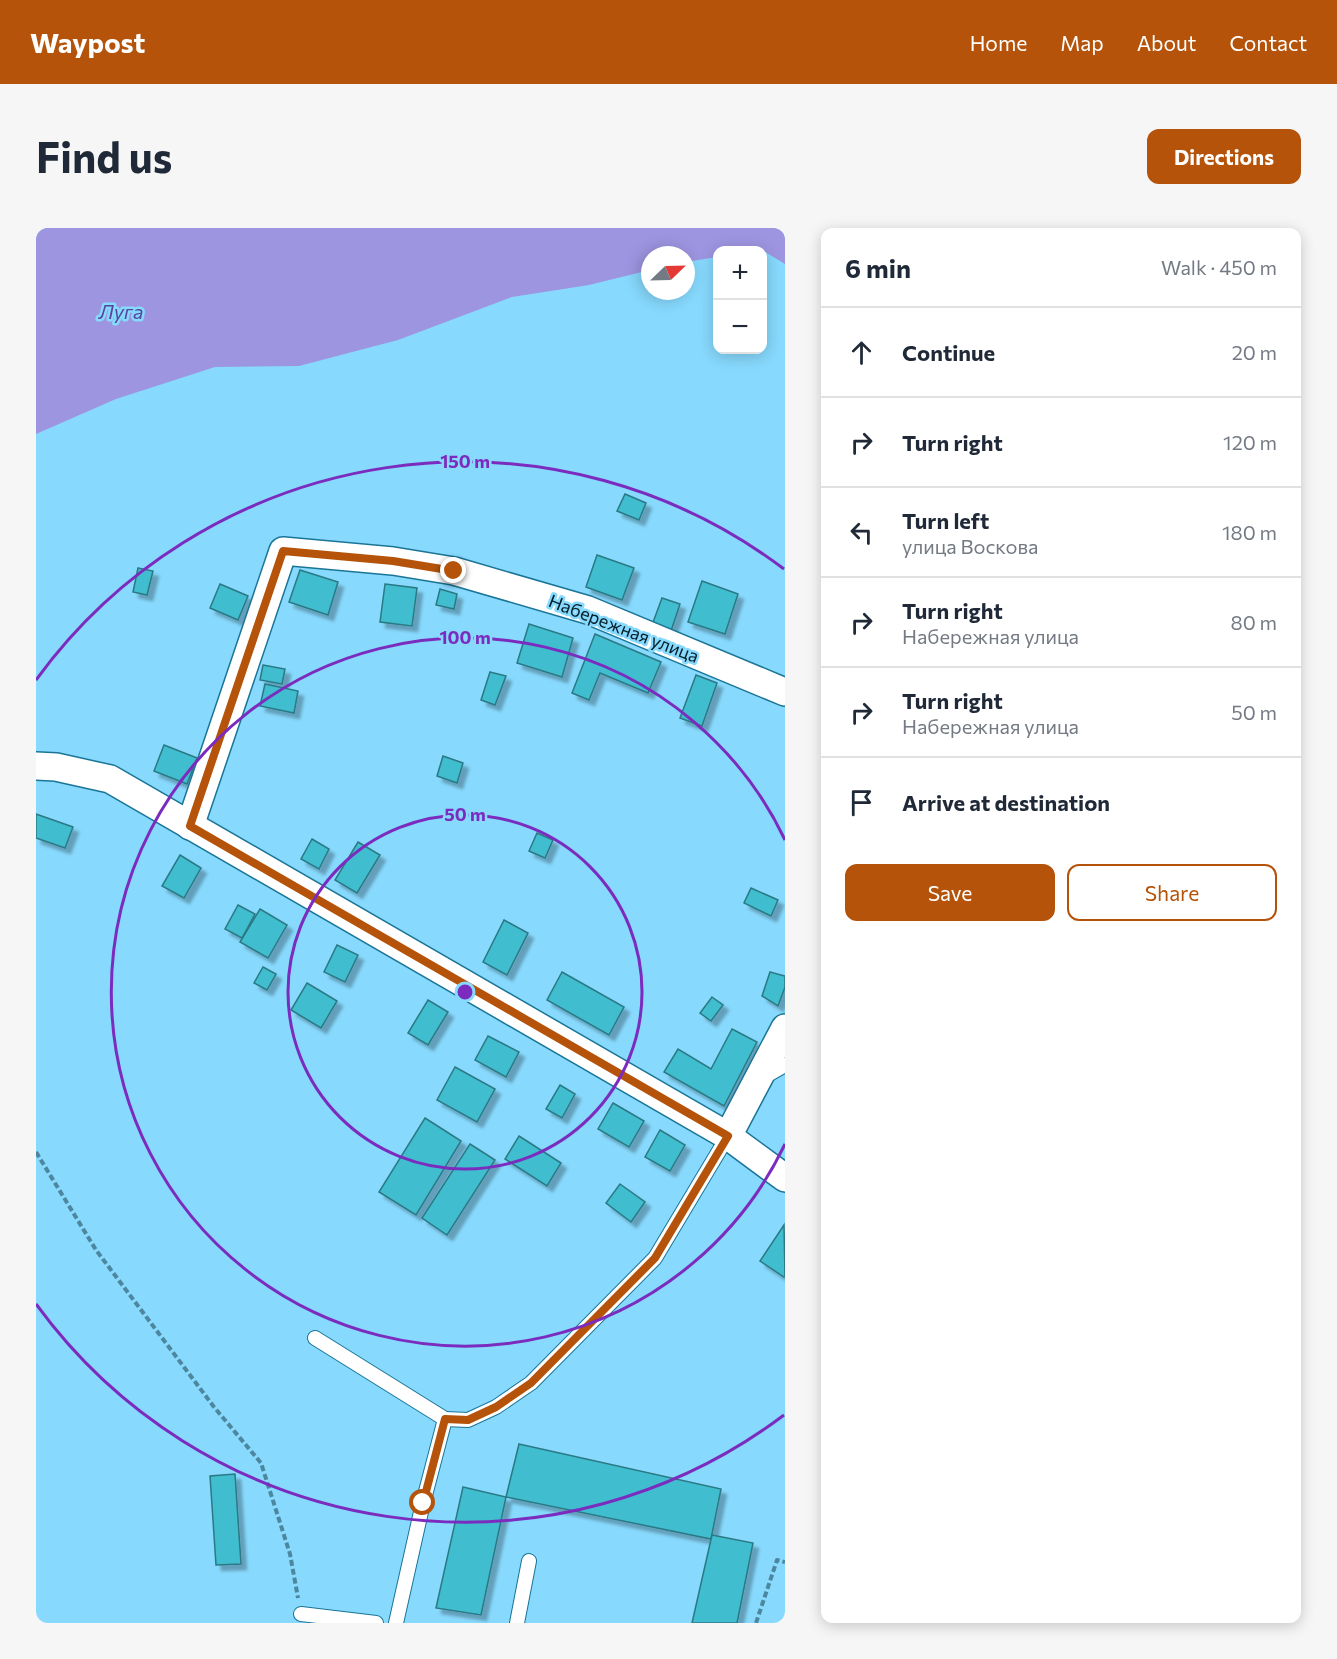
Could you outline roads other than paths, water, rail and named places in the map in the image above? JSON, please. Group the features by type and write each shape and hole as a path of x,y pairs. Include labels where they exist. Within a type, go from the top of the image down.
{"street":[{"name":"Набережная улица","path":"190,826 283,551 393,561 454,571 588,610 785,692"},
{"path":"36,766 56,767 110,779 728,1136 785,1178"},
{"path":"728,1136 785,1028"}],"lane":[{"path":"757,1080 785,1065"},
{"path":"315,1338 445,1419 468,1420 496,1407 531,1383 655,1258 728,1136"},
{"path":"396,1623 445,1419"},
{"path":"517,1623 529,1562"},
{"path":"301,1614 376,1623"}],"water":[{"name":"Луга","path":"36,228 785,228 785,264 767,253 767,246 713,246 713,258 695,261 695,246 641,246 641,272 589,285 512,297 398,340 299,366 215,367 116,399 36,434"}]}
